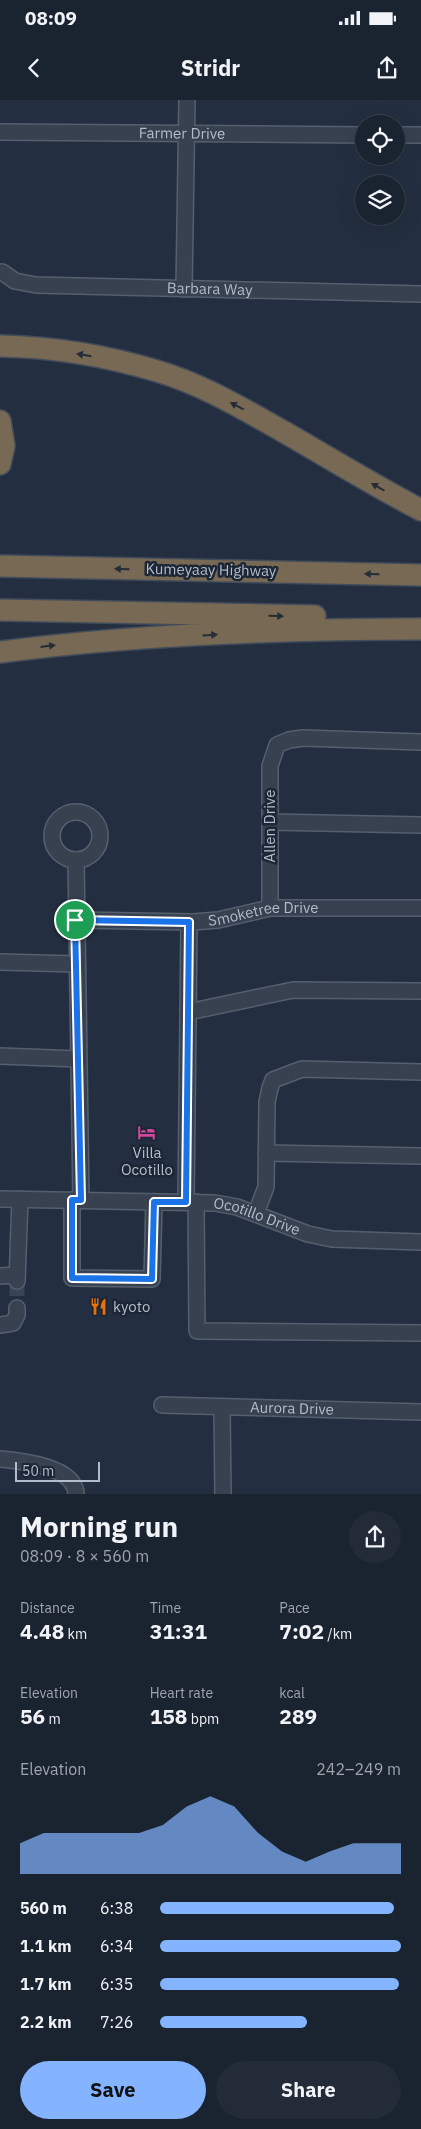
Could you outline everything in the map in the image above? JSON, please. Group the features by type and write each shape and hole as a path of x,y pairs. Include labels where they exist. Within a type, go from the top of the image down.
{"highway":[{"path":"0,346 64,351 107,358 158,371 191,384 257,416 421,510"},
{"path":"0,421 4,446 0,464"},
{"name":"Kumeyaay Highway","path":"0,566 421,575"},
{"path":"0,610 421,619"},
{"path":"0,652 76,643 272,631 421,629"}],"street":[{"path":"184,289 187,100"},
{"name":"Farmer Drive","path":"0,132 355,135"},
{"path":"405,135 421,135"},
{"name":"Barbara Way","path":"2,272 15,281 36,284 421,294"},
{"name":"Allen Drive","path":"270,908 270,766 277,745 289,740 303,738 421,742"},
{"path":"270,822 421,825"},
{"path":"76,860 75,920 78,1058 76,1200 72,1278 152,1279 154,1202"},
{"name":"Smoketree Drive","path":"75,920 189,922 218,920 270,908 421,908"},
{"path":"189,922 188,1012 191,1202 198,1331 421,1333"},
{"path":"0,962 76,964"},
{"path":"188,1012 293,990 421,991"},
{"path":"0,1056 78,1058"},
{"path":"256,1213 266,1187 267,1102 274,1080 302,1069 421,1072"},
{"path":"266,1153 421,1156"},
{"name":"Ocotillo Drive","path":"0,1199 191,1202 238,1206 308,1234 332,1239 421,1242"},
{"path":"0,1276 17,1278 20,1199"},
{"path":"0,1324 13,1323 17,1315 17,1308"},
{"name":"Aurora Drive","path":"162,1405 421,1412"},
{"path":"222,1408 223,1494"},
{"path":"0,1459 20,1461 49,1468 65,1475 76,1488 76,1494"}],"tunnel":[{"path":"17,1281 17,1308"}],"place":[{"name":"Villa Ocotillo","path":"147,1132"},
{"name":"kyoto","path":"99,1307"}],"route":[{"path":"75,920 189,922 186,1202 154,1202 152,1279 72,1278 72,1200 81,1200 75,920"}]}
